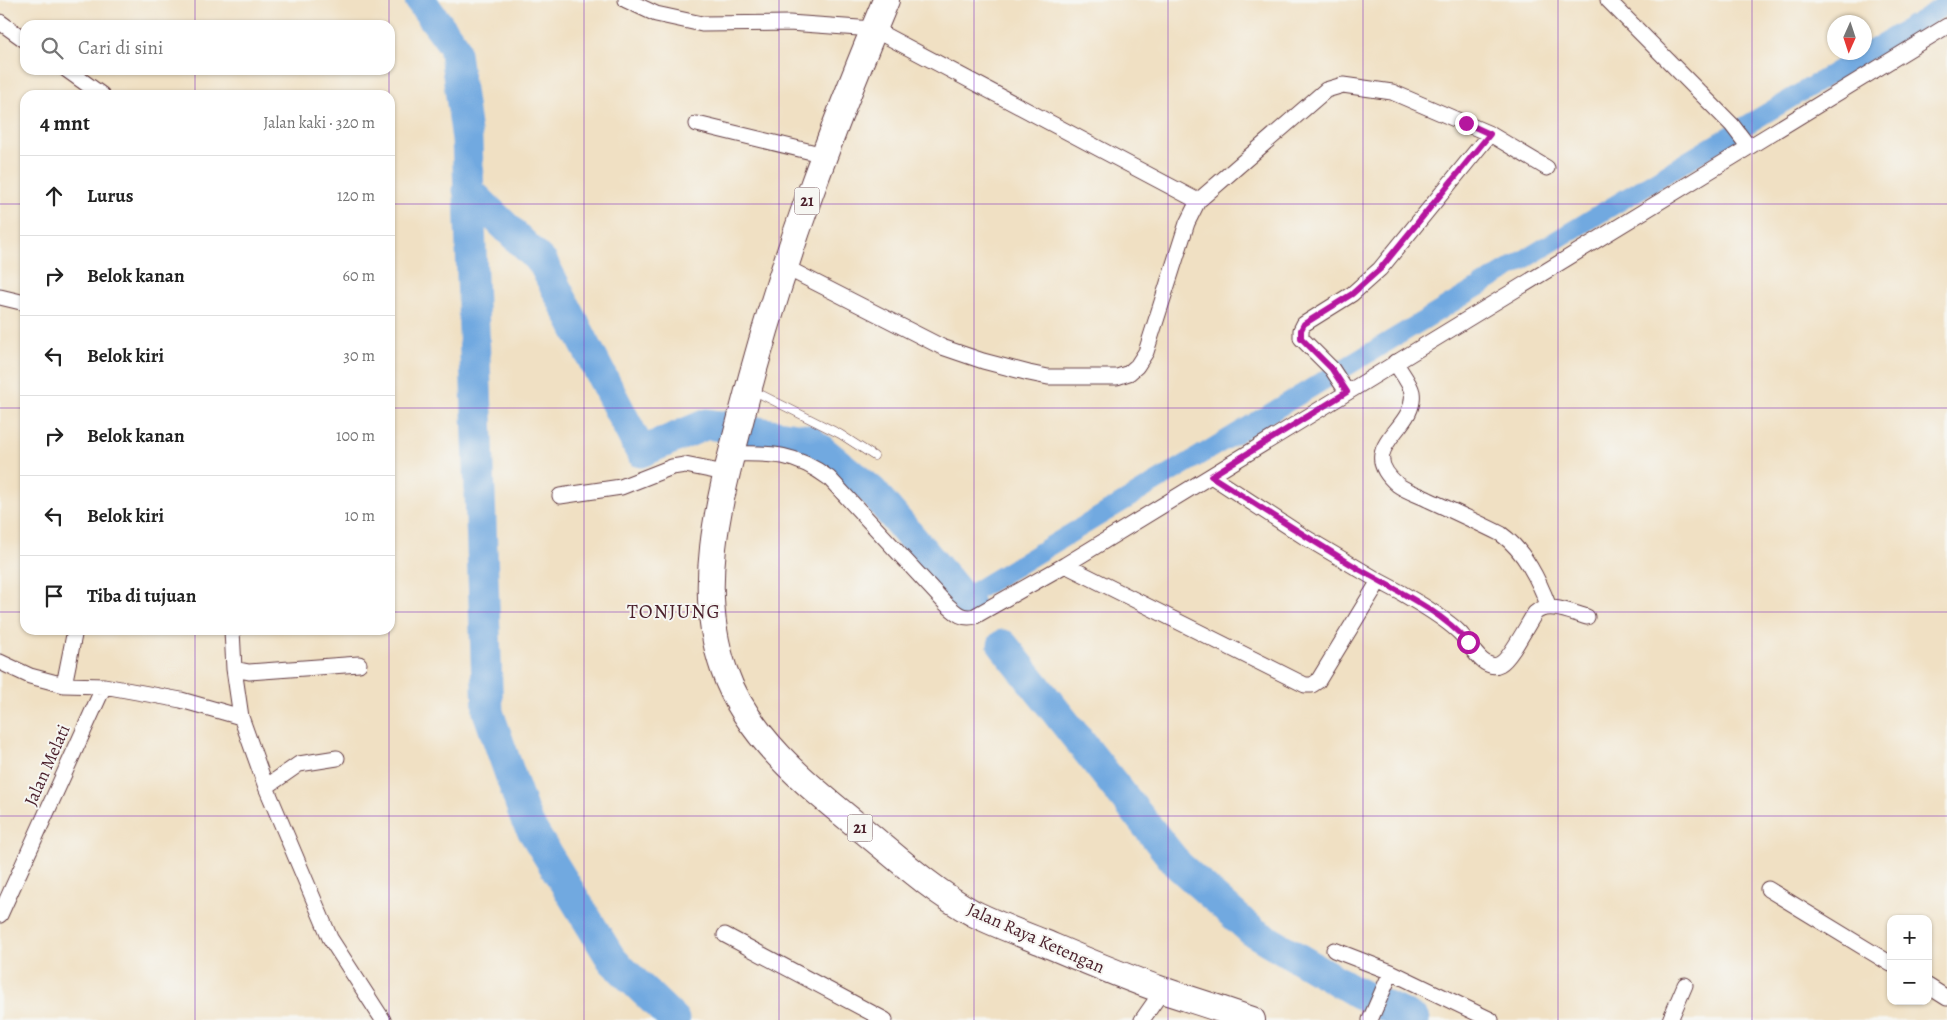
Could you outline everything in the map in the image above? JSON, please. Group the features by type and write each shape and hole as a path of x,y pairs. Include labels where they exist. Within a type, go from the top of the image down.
{"highway":[{"name":"21","path":"730,457 783,266 824,155 886,0"},
{"name":"Jalan Raya Ketengan","path":"730,457 715,528 710,584 713,628 723,669 732,690 745,714 770,746 820,794 906,866 926,882 972,912 1114,972 1252,1020"}],"street":[{"path":"626,0 656,14 702,24 788,23 873,29 1198,201"},
{"path":"1608,0 1732,125 1746,143"},
{"path":"0,22 20,36"},
{"path":"560,496 621,486 672,467 730,457 768,454 811,465 829,478 946,604 959,615 968,618 978,615 1065,565 1211,476 1345,389 1395,362 1746,143 1947,26"},
{"path":"74,75 95,90"},
{"path":"783,266 919,337 983,361 1048,377 1117,377 1133,370 1146,352 1187,223 1198,201 1326,90 1343,85 1392,92 1490,134 1547,168"},
{"path":"697,124 824,155"},
{"path":"1345,389 1332,369 1301,338 1301,330 1304,324 1352,294 1380,269 1490,134"},
{"path":"0,297 20,302"},
{"path":"1395,362 1412,391 1412,400 1406,414 1384,446 1380,460 1385,471 1400,486 1501,534 1513,542 1539,582 1549,607"},
{"path":"1211,476 1303,536 1379,581 1400,591 1458,631 1481,660 1493,665 1500,664 1509,654 1534,613 1540,608 1549,607 1587,617"},
{"path":"1065,565 1305,685 1318,681 1379,581"},
{"path":"64,685 74,635"},
{"path":"233,635 242,670 241,718 273,782 302,876 330,938 383,1020"},
{"path":"0,662 30,676 64,685 104,686 181,700 241,718"},
{"path":"242,670 359,664"},
{"name":"Jalan Melati","path":"0,915 104,686"},
{"path":"273,782 299,764 337,758"},
{"path":"1768,889 1887,962"},
{"path":"725,936 885,1020"},
{"path":"1334,950 1391,972 1491,1020"},
{"path":"1370,1020 1391,972"},
{"path":"1670,1020 1685,985"},
{"path":"1932,989 1947,998"},
{"path":"1142,1020 1163,990"}],"lane":[{"path":"746,398 840,434 874,456"}],"waterway":[{"path":"420,0 454,46 467,140 488,712 526,820 612,960 674,1020"},
{"path":"962,599 1947,4"},
{"path":"468,190 543,263 641,452 707,424 809,440 872,491 969,605"},
{"path":"1003,645 1178,865 1252,931 1356,992 1414,1020"}],"district":[{"name":"TONJUNG","path":"674,611"}],"route":[{"path":"1466,123 1490,134 1380,269 1352,294 1304,324 1301,330 1301,338 1332,369 1347,392 1211,476 1303,536 1379,581 1400,591 1458,631 1468,642"}]}
